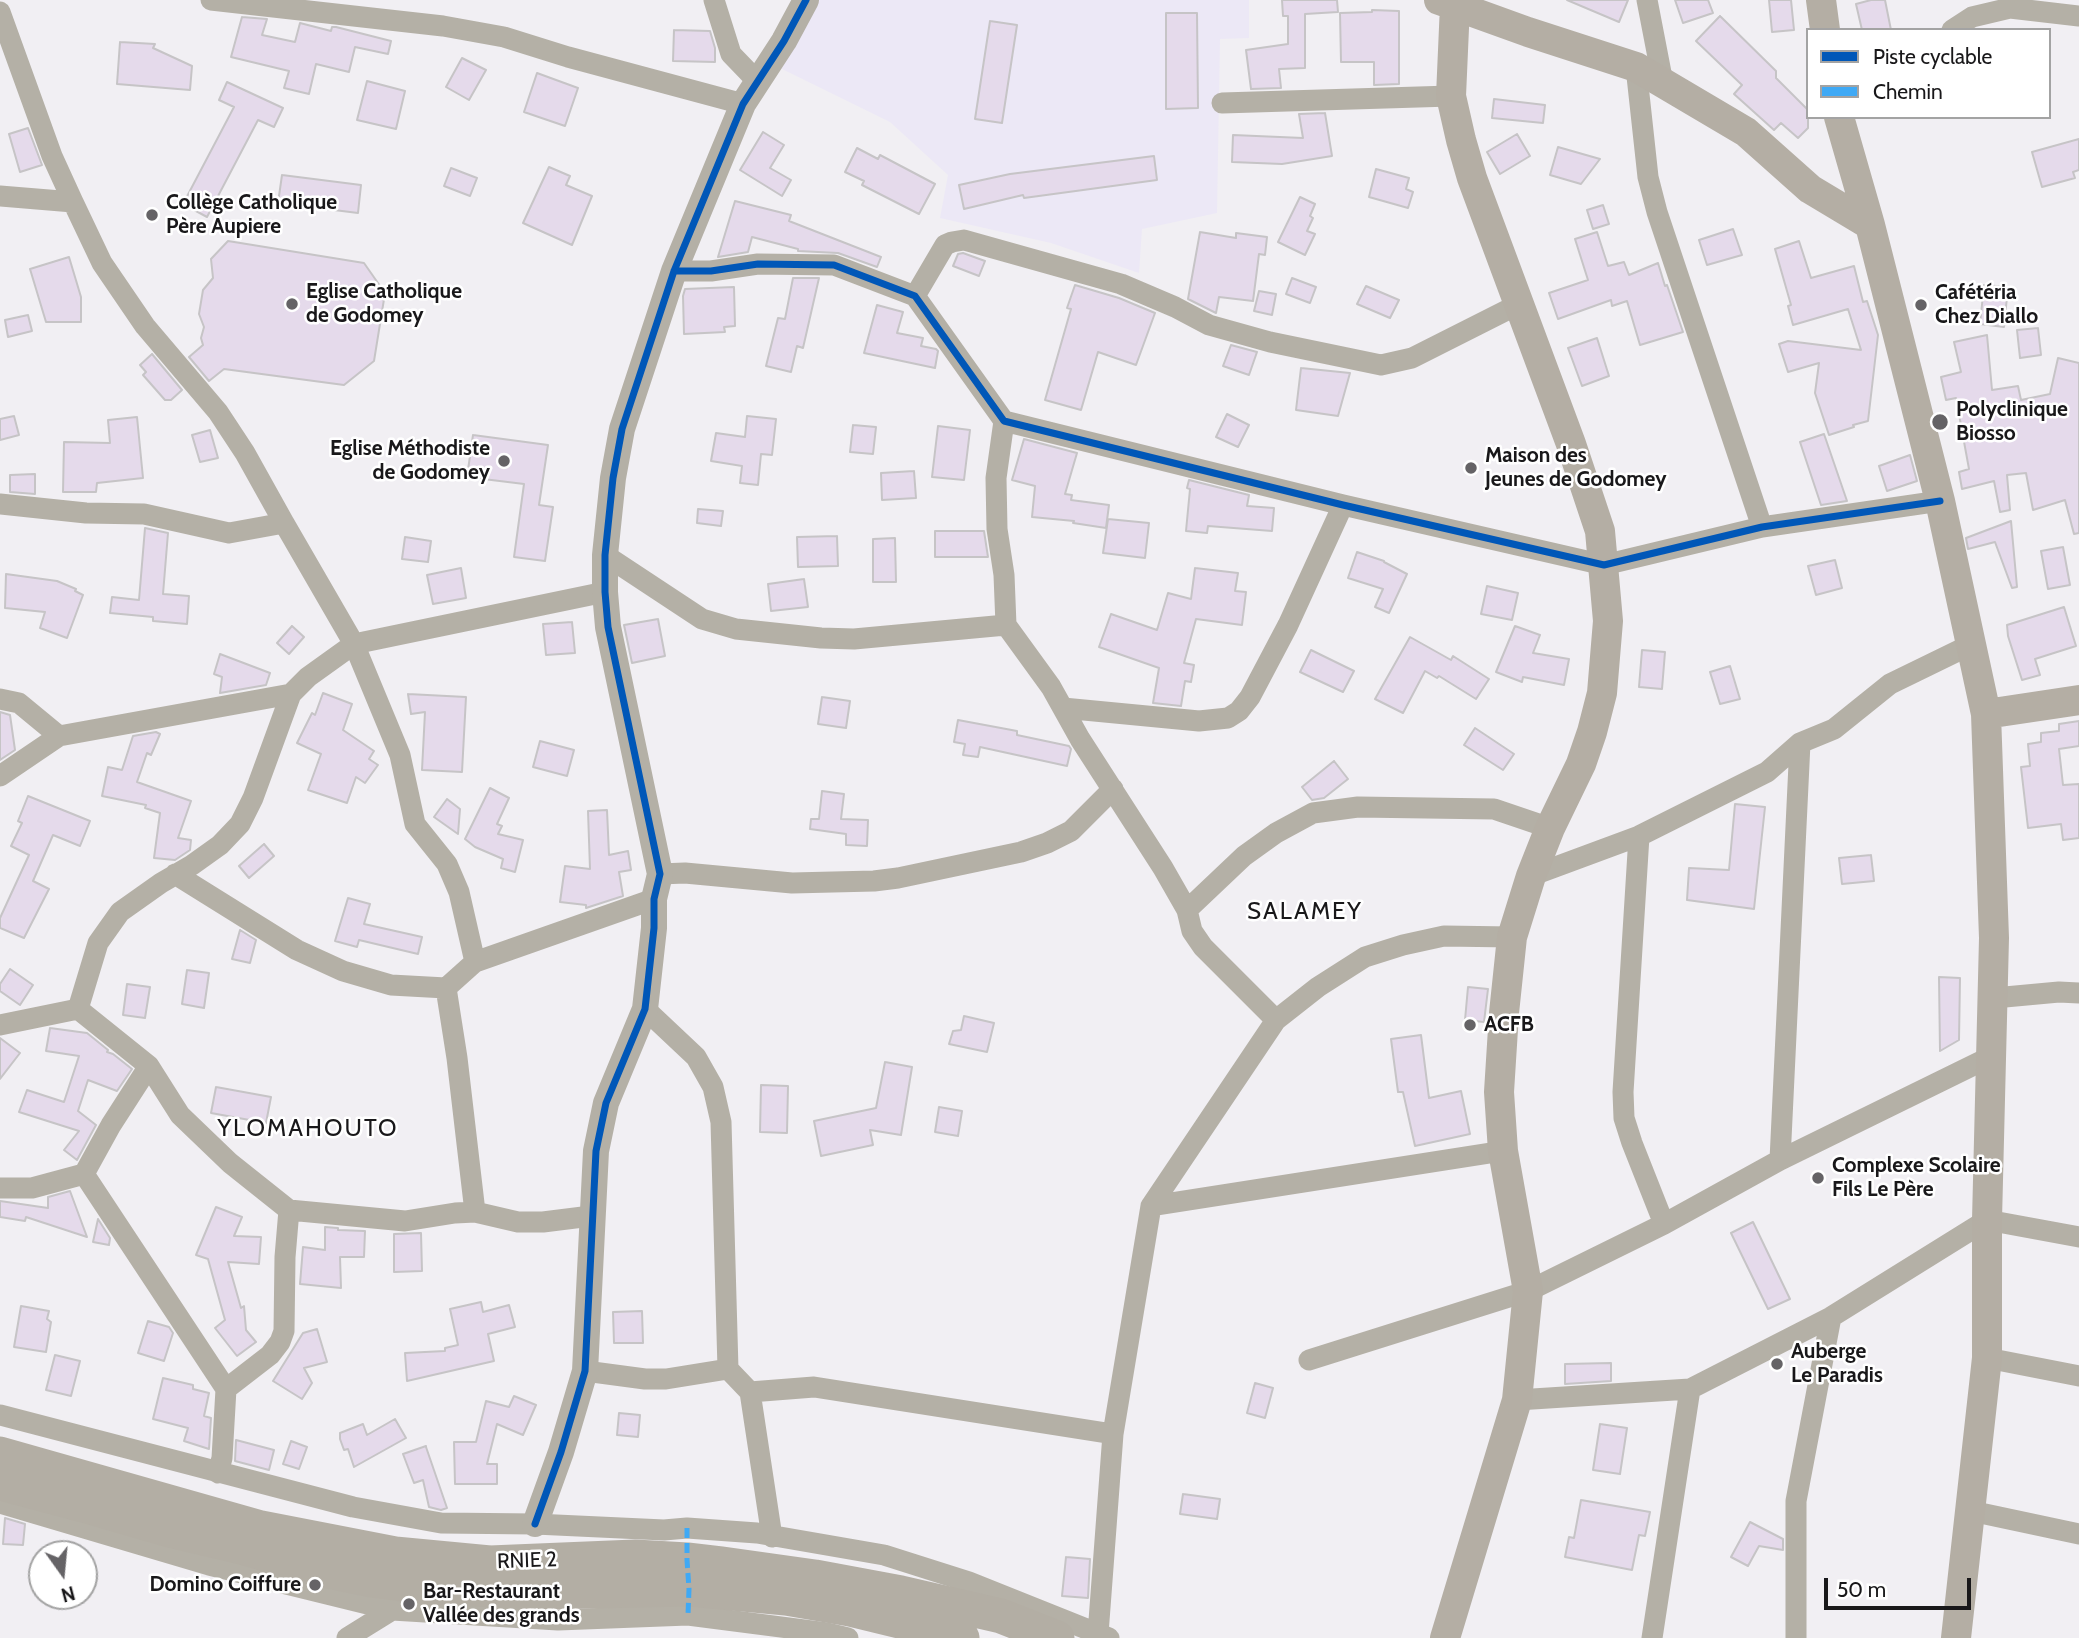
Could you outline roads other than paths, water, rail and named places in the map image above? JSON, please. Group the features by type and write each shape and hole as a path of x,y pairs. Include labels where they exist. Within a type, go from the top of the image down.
{"highway":[{"name":"RNIE 2","path":"0,1454 261,1528 395,1554 490,1563 635,1557 721,1564 815,1577 901,1593 1001,1616 1057,1638"},
{"name":"RNIE 2","path":"0,1483 314,1568 372,1580 424,1587 545,1592 689,1589 786,1598 850,1609 962,1638"}],"main road":[{"path":"1821,0 1825,28"},
{"path":"1445,1638 1517,1400 1528,1291 1503,1151 1499,1092 1512,937 1531,876 1550,828 1581,764 1592,732 1602,692 1608,621 1600,531 1571,444 1472,178 1451,96 1447,3 1636,66 1746,132 1810,189 1870,225"},
{"path":"1840,119 1870,225 1940,501 1986,714 1994,938 1987,1220 1987,1358 1956,1638"},
{"path":"1986,714 2079,700"}],"street":[{"path":"211,0 443,26 504,37 743,104"},
{"path":"714,0 731,54 757,81"},
{"path":"535,1524 561,1452 584,1371 596,1151 606,1103 645,1009 654,928 657,886 608,627 604,592 613,478 622,429 674,271 743,104 784,41 806,0"},
{"path":"1647,0 1663,83"},
{"path":"1955,28 1972,17 2010,8 2079,16"},
{"path":"0,12 52,156 103,263 145,326 218,412 245,453 354,644 400,755 415,824 447,864 459,892 475,962"},
{"path":"1636,66 1642,141 1654,200 1762,527"},
{"path":"1222,103 1451,96"},
{"path":"0,196 73,202"},
{"path":"915,296 945,246 964,240 1121,284 1209,325 1270,342 1381,365 1412,358 1520,304"},
{"path":"674,271 711,271 758,264 834,265 915,296 1004,421 1343,505 1604,565 1762,527 1940,501"},
{"path":"1004,421 996,478 997,529 1004,575 1006,625 1051,687 1080,739 1114,789 1187,910 1192,930 1203,947 1276,1020"},
{"path":"0,504 86,513 144,514 229,533 284,523"},
{"path":"1063,708 1199,721 1228,718 1239,711 1250,697 1288,625 1343,505"},
{"path":"606,555 702,618 736,629 853,639 1006,625"},
{"path":"78,1009 98,943 120,912 220,845 240,824 253,798 291,694 308,677 354,644 604,592"},
{"path":"1531,876 1639,836 1767,772 1800,743 1834,729 1890,684 1970,645"},
{"path":"0,776 59,736 291,694"},
{"path":"0,699 19,702 59,736"},
{"path":"1780,1160 1800,743"},
{"path":"175,874 297,950 343,971 391,985 446,988 475,962 685,873 792,883 898,878 1021,852 1047,842 1071,831 1114,789"},
{"path":"1187,910 1244,856 1276,833 1312,813 1358,807 1494,809 1550,828"},
{"path":"1639,836 1623,1091 1625,1118 1632,1143 1664,1224"},
{"path":"0,1415 353,1507 441,1523 664,1530 687,1528 757,1533 884,1555 969,1582 1104,1636 1113,1434 1151,1206 1276,1020 1318,986 1365,957 1403,945 1444,936 1512,937"},
{"path":"446,988 475,1212"},
{"path":"1994,998 2059,992 2079,993"},
{"path":"0,1025 78,1009"},
{"path":"78,1009 149,1066 180,1115 230,1163 289,1210 405,1221 475,1212 518,1222 591,1216"},
{"path":"645,1009 696,1057 713,1087 721,1122 728,1369 750,1392 772,1537"},
{"path":"1309,1360 1528,1291 1664,1224 1780,1160 1992,1056"},
{"path":"0,1188 33,1188 85,1174 110,1125 149,1066"},
{"path":"1151,1206 1503,1151"},
{"path":"85,1174 226,1389 222,1458 218,1473"},
{"path":"226,1389 259,1364 280,1342 284,1331 289,1210"},
{"path":"1517,1400 1690,1389 1831,1317 1987,1220 2079,1237"},
{"path":"1796,1638 1797,1501 1831,1317"},
{"path":"1987,1358 2079,1376"},
{"path":"584,1371 666,1379 728,1369"},
{"path":"750,1392 814,1387 1113,1434"},
{"path":"1652,1638 1690,1389"},
{"path":"0,1503 209,1564 392,1610 558,1620 688,1615 848,1638"},
{"path":"1971,1511 2079,1534"},
{"path":"347,1638 392,1610"}],"place":[{"name":"Collège Catholique Père Aupiere","path":"152,215"},
{"name":"Eglise Catholique de Godomey","path":"292,304"},
{"name":"Cafétéria Chez Diallo","path":"1921,305"},
{"name":"Polyclinique Biosso","path":"1940,422"},
{"name":"Eglise Méthodiste de Godomey","path":"504,461"},
{"name":"Maison des Jeunes de Godomey","path":"1471,468"},
{"name":"ACFB","path":"1470,1025"},
{"name":"Complexe Scolaire Fils Le Père","path":"1818,1178"},
{"name":"Auberge Le Paradis","path":"1777,1364"},
{"name":"Domino Coiffure","path":"315,1585"},
{"name":"Bar-Restaurant Vallée des grands","path":"409,1604"}],"district":[{"name":"SALAMEY","path":"1305,912"},
{"name":"YLOMAHOUTO","path":"308,1129"}]}
